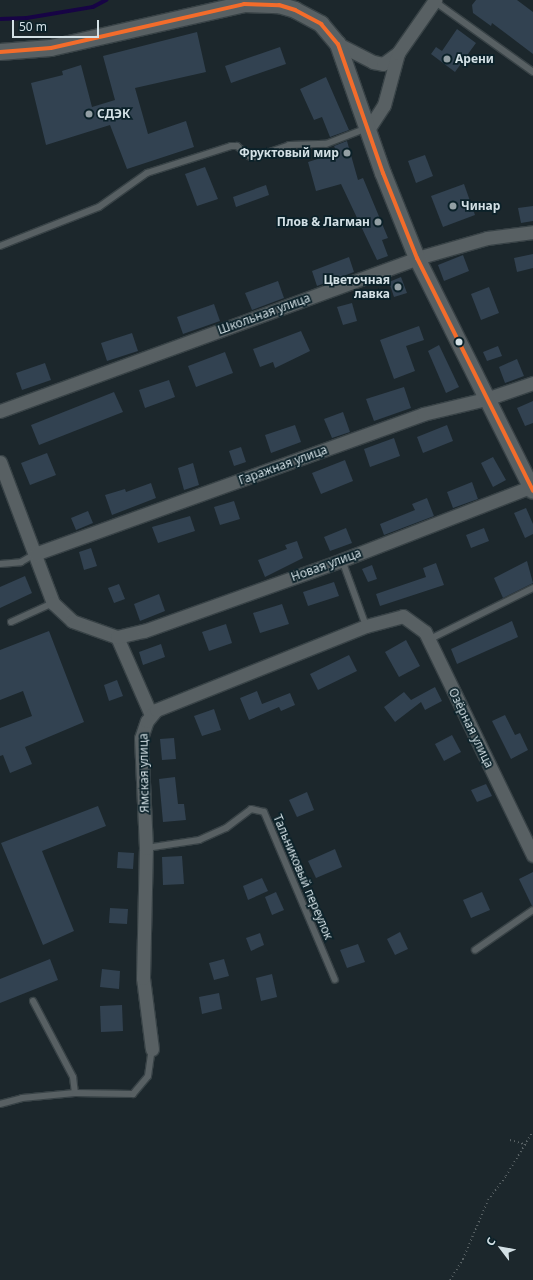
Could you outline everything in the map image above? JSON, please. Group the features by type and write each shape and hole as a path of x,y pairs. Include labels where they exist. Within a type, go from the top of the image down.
{"street":[{"path":"369,128 384,105 398,53 434,0"},
{"path":"0,52 51,48 244,4 264,3 295,10 321,24 338,44 369,128 383,173 417,258 486,400 532,488"},
{"path":"338,44 372,62 383,64 398,53"},
{"name":"Школьная улица","path":"0,411 417,258 487,238 533,232"},
{"name":"Гаражная улица","path":"35,554 423,414 486,400 533,383"},
{"path":"1,471 35,554 53,603 72,621 117,637 151,715"},
{"name":"Новая улица","path":"117,637 144,631 342,560 532,488"},
{"name":"Ямская улица","path":"152,1048 143,978 146,848 141,738 151,715 366,626 395,616"},
{"name":"Озёрная улица","path":"395,616 411,620 425,632 533,855"}],"lane":[{"path":"434,0 533,72"},
{"path":"0,246 99,207 147,173 231,146 237,146 249,156 255,157 289,145 326,144 369,128"},
{"path":"0,564 21,562 35,554"},
{"path":"342,560 366,626"},
{"path":"428,640 533,588"},
{"path":"11,622 53,603"},
{"name":"Тальниковый переулок","path":"146,848 199,840 226,828 251,809 264,812 335,980"},
{"path":"475,950 533,910"},
{"path":"33,1001 73,1077 75,1093"},
{"path":"0,1104 22,1098 75,1093 133,1094 148,1076 152,1048"}],"path":[{"path":"450,1280 463,1259 488,1200 527,1145 533,1131"},
{"path":"510,1140 527,1145"}],"building":[{"path":"476,0 517,0 533,12 533,54 492,23 491,26 473,13 472,5"},
{"path":"457,29 476,43 455,72 431,54 436,47 442,51"},
{"path":"197,32 206,72 135,88 148,134 186,121 194,147 127,169 110,125 46,145 31,83 63,75 62,71 81,65 92,107 115,100 103,56"},
{"path":"280,47 286,64 231,83 225,66"},
{"path":"326,77 349,130 330,137 322,117 314,120 300,89"},
{"path":"347,141 358,180 363,178 388,238 382,240 388,256 377,260 341,184 316,191 308,162 337,153 334,146"},
{"path":"425,155 433,176 416,183 408,161"},
{"path":"205,167 218,199 197,206 185,174"},
{"name":"Чинар","path":"464,184 475,215 443,227 431,196"},
{"path":"266,185 269,195 236,207 233,197"},
{"path":"533,206 533,221 521,223 518,208"},
{"path":"533,254 533,268 517,272 514,258"},
{"path":"463,255 469,271 444,281 438,265"},
{"path":"349,257 354,272 317,286 312,271"},
{"name":"Цветочная лавка","path":"401,277 407,293 394,297 389,282"},
{"path":"278,281 284,298 252,310 245,293"},
{"path":"489,287 499,313 481,320 471,294"},
{"path":"352,303 357,321 343,325 337,307"},
{"path":"214,304 220,321 183,334 177,317"},
{"path":"419,326 424,340 406,346 415,371 394,379 380,340"},
{"path":"301,331 310,351 275,368 273,362 260,367 253,349"},
{"path":"132,333 138,351 107,361 101,343"},
{"path":"439,345 459,387 446,393 428,351"},
{"path":"498,346 502,356 487,361 483,352"},
{"path":"225,352 233,373 196,387 188,366"},
{"path":"517,359 524,376 505,383 499,367"},
{"path":"45,363 51,380 22,390 16,373"},
{"path":"169,380 175,397 145,408 139,390"},
{"path":"404,387 411,408 374,421 366,399"},
{"path":"114,392 123,412 39,445 31,425"},
{"path":"533,401 533,423 525,426 517,408"},
{"path":"343,412 350,432 332,438 324,419"},
{"path":"295,425 301,442 271,453 265,435"},
{"path":"447,425 453,441 423,453 417,437"},
{"path":"394,438 400,456 370,467 364,449"},
{"path":"241,447 246,462 234,466 229,451"},
{"path":"47,453 56,475 30,485 21,463"},
{"path":"493,457 506,480 493,487 481,463"},
{"path":"345,460 353,481 321,494 312,473"},
{"path":"193,463 199,485 184,490 178,468"},
{"path":"472,482 478,499 453,508 447,492"},
{"path":"151,483 156,498 112,515 105,495 125,489 126,492"},
{"path":"427,498 434,516 384,535 380,524 415,510 412,504"},
{"path":"234,501 240,519 220,525 214,507"},
{"path":"526,508 533,524 533,534 525,538 514,513"},
{"path":"88,511 93,523 76,530 71,518"},
{"path":"190,516 195,531 158,543 152,527"},
{"path":"346,528 352,543 330,551 324,537"},
{"path":"484,528 489,541 471,548 466,535"},
{"path":"297,541 303,558 265,577 258,560 287,549 285,545"},
{"path":"91,548 97,566 84,570 79,552"},
{"path":"527,561 533,583 503,598 494,578"},
{"path":"436,563 444,585 380,606 376,594 426,577 423,568"},
{"path":"372,565 377,579 368,582 362,569"},
{"path":"25,576 32,593 0,608 0,587"},
{"path":"334,582 339,596 308,606 303,592"},
{"path":"119,584 125,599 114,603 108,588"},
{"path":"159,594 165,611 140,621 134,604"},
{"path":"282,604 289,624 260,633 253,613"},
{"path":"512,621 518,637 457,664 451,649"},
{"path":"226,624 232,643 209,651 202,632"},
{"path":"49,631 84,722 25,747 32,764 10,773 3,755 0,756 0,728 32,716 23,691 0,700 0,650"},
{"path":"406,640 420,666 399,677 385,652"},
{"path":"161,644 165,657 143,665 139,652"},
{"path":"349,655 357,671 318,690 310,674"},
{"path":"117,680 123,696 109,701 104,685"},
{"path":"435,687 442,701 425,710 421,702 395,722 384,707 404,692 411,700"},
{"path":"257,691 262,704 290,693 295,705 281,711 279,707 249,720 240,698"},
{"path":"214,709 221,730 202,736 194,716"},
{"path":"505,715 515,735 520,733 528,750 511,759 492,721"},
{"path":"452,735 461,752 444,761 435,744"},
{"path":"174,738 176,759 162,760 160,739"},
{"path":"175,777 178,804 184,804 186,820 163,822 159,779"},
{"path":"486,784 492,796 477,802 471,790"},
{"path":"307,792 314,810 297,817 289,800"},
{"path":"98,806 106,826 42,851 74,931 43,945 1,843"},
{"path":"335,849 342,867 316,878 308,861"},
{"path":"118,852 134,853 133,869 117,868"},
{"path":"182,856 184,884 163,885 162,857"},
{"path":"533,872 533,906 532,906 519,879"},
{"path":"262,878 268,891 248,900 243,886"},
{"path":"276,892 284,910 272,915 265,897"},
{"path":"482,892 490,910 471,918 463,900"},
{"path":"110,908 128,909 127,924 109,923"},
{"path":"400,932 408,949 395,955 387,939"},
{"path":"260,933 264,945 251,951 246,938"},
{"path":"358,944 365,962 347,968 340,950"},
{"path":"50,959 58,980 0,1003 0,979"},
{"path":"224,959 229,976 214,980 209,963"},
{"path":"102,969 120,971 119,989 100,987"},
{"path":"272,974 277,997 261,1001 256,978"},
{"path":"219,993 222,1009 202,1014 199,997"},
{"path":"122,1005 123,1031 101,1032 100,1006"}],"waterway":[{"path":"0,19 27,18 93,7 106,0"}],"transit line":[{"path":"0,52 51,48 244,4 279,5 295,10 321,24 338,44 383,173 417,258 533,491"}],"place":[{"name":"Арени","path":"447,59"},
{"name":"СДЭК","path":"89,114"},
{"name":"Фруктовый мир","path":"347,153"},
{"name":"Чинар","path":"453,206"},
{"name":"Плов & Лагман","path":"378,222"},
{"name":"Цветочная лавка","path":"398,287"}]}
